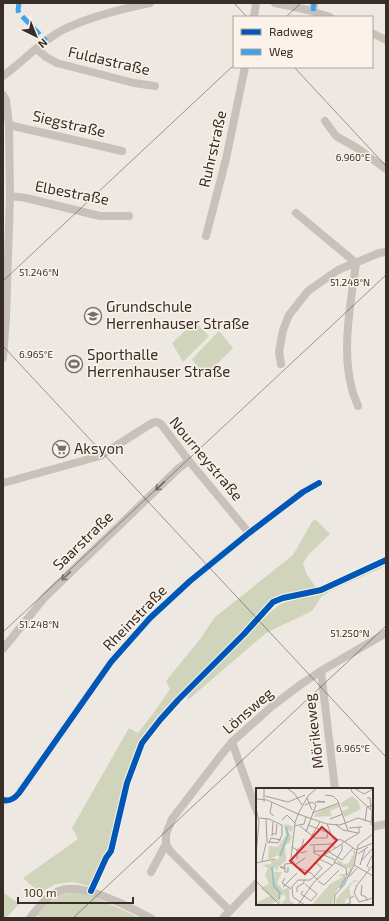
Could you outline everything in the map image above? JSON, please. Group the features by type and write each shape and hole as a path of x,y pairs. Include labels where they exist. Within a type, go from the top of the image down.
{"street":[{"path":"3,76 37,48 58,33 73,25 124,8 150,3"},
{"path":"254,16 256,3"},
{"path":"275,3 313,7 328,16"},
{"path":"373,34 386,40"},
{"name":"Fuldastraße","path":"37,48 46,57 57,63 134,83 155,86"},
{"name":"Ruhrstraße","path":"206,236 226,159 245,68"},
{"path":"3,95 6,100 9,125 10,196 6,207 3,358"},
{"path":"325,121 336,136 357,148 386,169"},
{"name":"Siegstraße","path":"9,125 122,151"},
{"name":"Elbestraße","path":"10,196 26,198 100,216 129,216"},
{"path":"296,213 356,263"},
{"path":"281,364 279,352 283,330 289,315 308,291 338,270 386,252"},
{"path":"356,263 347,342 349,374 358,406"},
{"name":"Nourneystraße","path":"3,483 100,456 152,422 157,422 161,424 249,533"},
{"name":"Saarstraße","path":"3,649 45,597 189,460"},
{"name":"Rheinstraße","path":"3,800 11,801 15,798 111,662 146,622 190,581 249,533 303,492 319,483"},
{"name":"Lönsweg","path":"151,872 166,844 166,834 172,819 232,742 271,707 300,685 386,633"},
{"name":"Mörikeweg","path":"322,671 335,788"},
{"path":"232,742 256,809"},
{"path":"373,827 386,824"},
{"path":"166,844 174,855 230,911"},
{"path":"223,918 256,884"},
{"path":"30,918 53,894 64,889 86,890 99,894 151,918"}],"green space":[{"path":"195,322 209,336 183,362 172,343"},
{"path":"219,331 233,348 205,376 192,359"},
{"path":"315,519 330,534 309,554 303,563 306,573 317,589 279,598 271,602 168,706 145,733 139,745 124,791 108,850 89,886 73,882 56,884 40,893 23,878 78,839 72,828 129,728 138,733 170,689 166,681 201,638 214,618 293,555"},
{"path":"386,557 386,566 332,590 321,597 312,611 266,633 188,700 187,695 269,613 282,603 324,592 330,588 329,585"},
{"path":"3,892 19,904 6,918 3,918"},
{"path":"76,892 90,895 140,918 41,918 37,915 45,906 59,895"}],"marked path":[{"path":"19,3 19,13 46,41"},
{"path":"313,11 314,3"}],"cycle path":[{"path":"3,800 12,799 19,793 111,662 150,618 190,581 249,533 303,492 319,483"},
{"path":"91,891 106,858 111,851 127,783 142,743 160,720 273,602 283,598 321,590 386,560"}],"place":[{"name":"Grundschule Herrenhauser Straße","path":"93,316"},
{"name":"Sporthalle Herrenhauser Straße","path":"74,364"},
{"name":"Aksyon","path":"61,449"}]}
